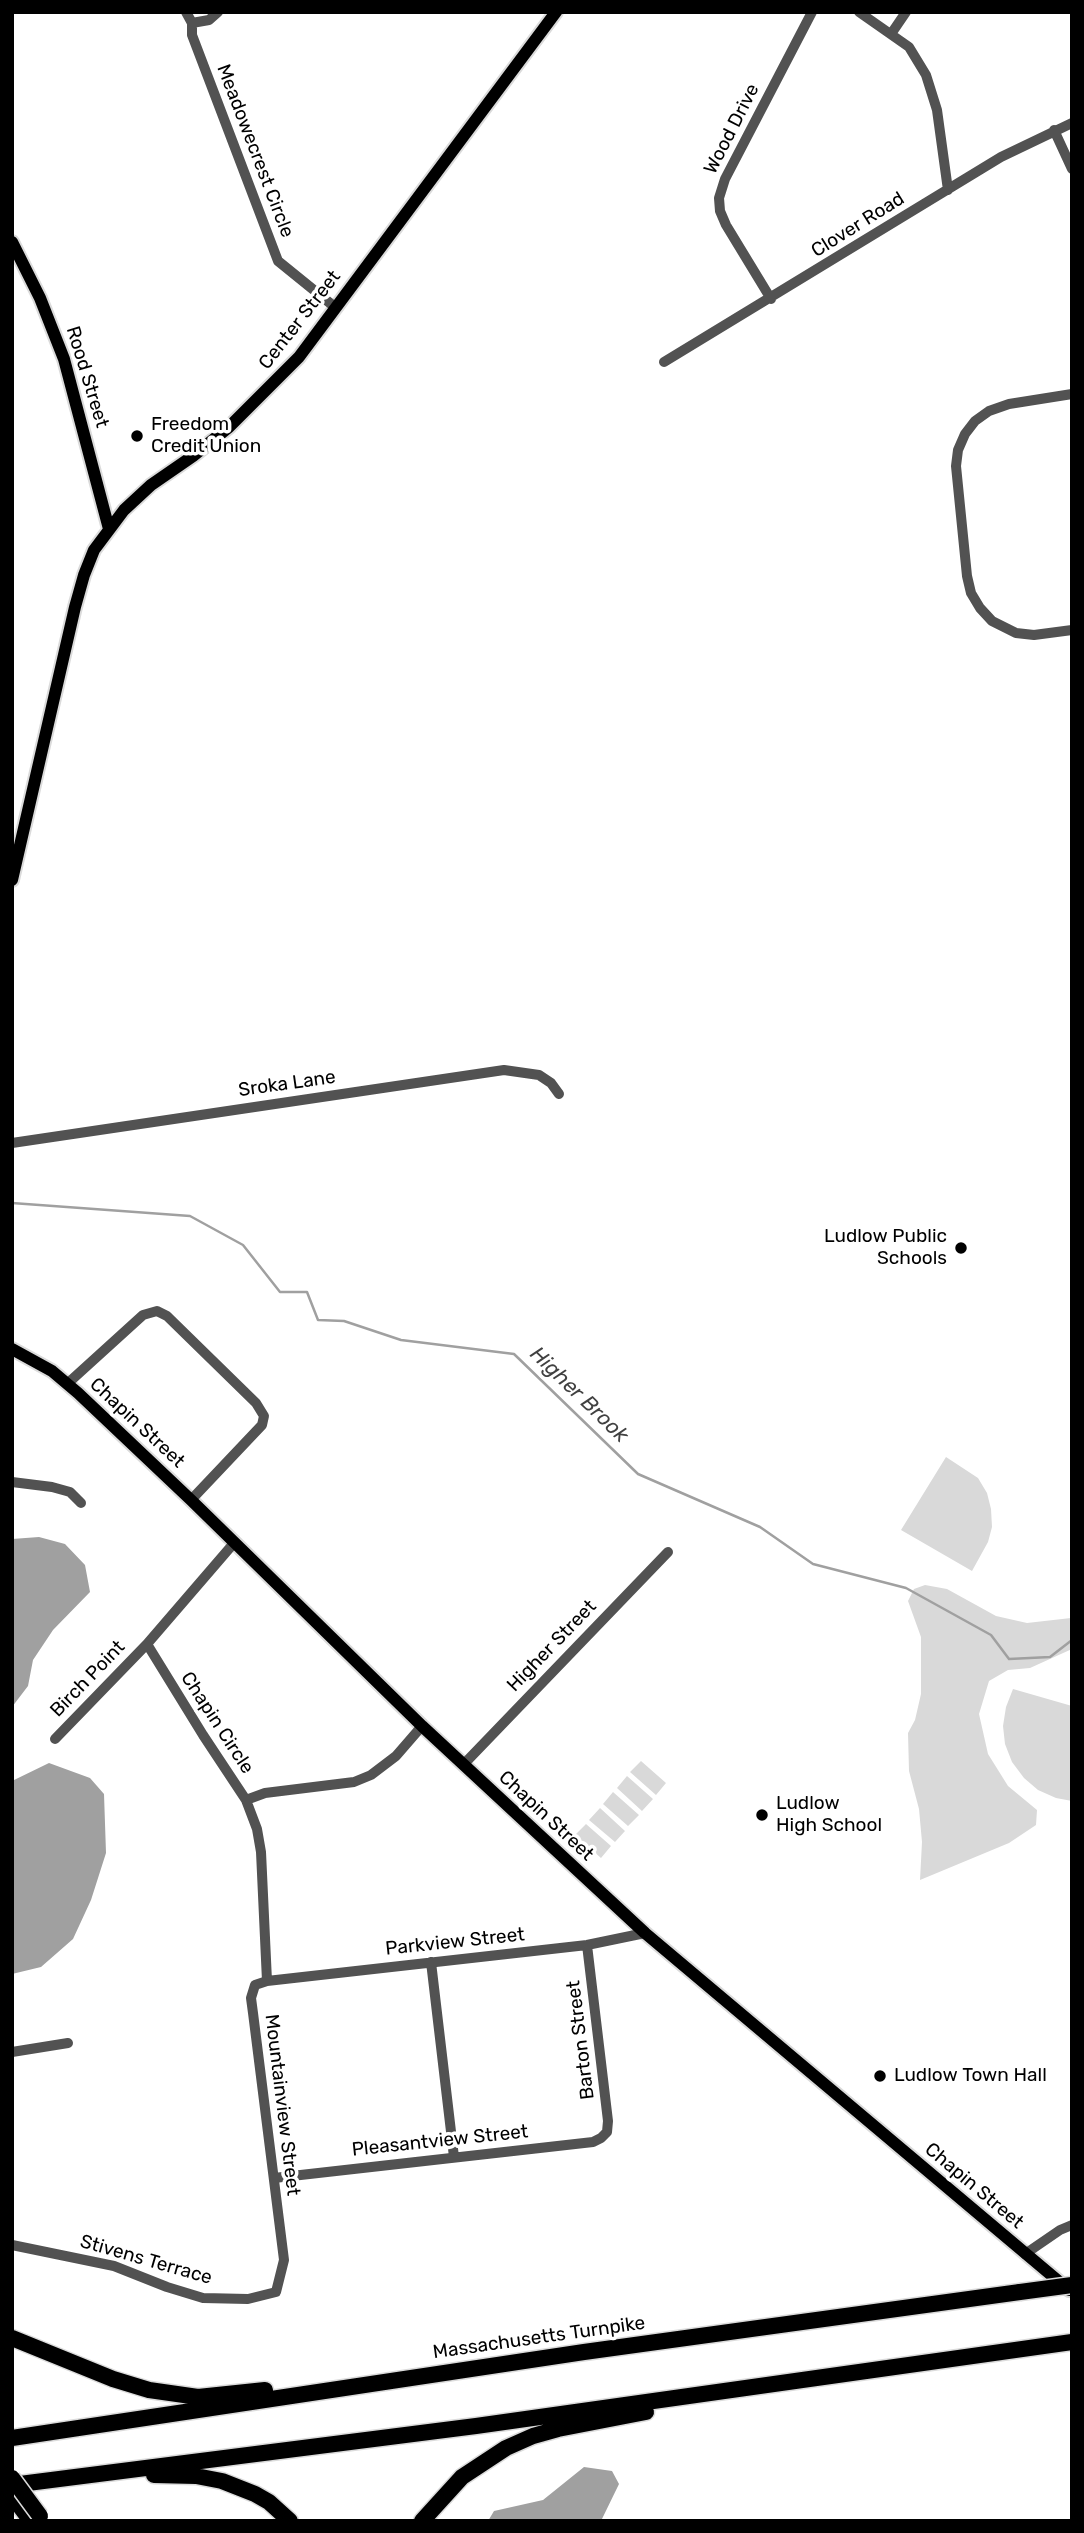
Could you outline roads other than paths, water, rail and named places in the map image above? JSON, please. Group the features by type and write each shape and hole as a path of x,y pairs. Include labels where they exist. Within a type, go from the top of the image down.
{"highway":[{"name":"Massachusetts Turnpike","path":"12,2438 1072,2285"},
{"path":"12,2338 113,2379 149,2390 198,2397 428,2376"},
{"path":"12,2485 476,2426 1065,2343"},
{"path":"422,2521 462,2477 506,2448 533,2436 838,2375"},
{"path":"57,2480 114,2480 164,2474 196,2476 222,2481 255,2494 269,2502 290,2521"},
{"path":"12,2478 36,2519"},
{"path":"12,2496 36,2519"}],"main road":[{"name":"Center Street","path":"12,880 80,587 94,550 124,510 151,485 193,456 261,398 299,357 556,12"},
{"name":"Rood Street","path":"12,242 40,298 64,359 110,529"},
{"name":"Chapin Street","path":"12,1349 52,1371 67,1384 191,1500 463,1765 645,1933 1072,2293"}],"street":[{"name":"Meadowecrest Circle","path":"186,12 192,23 192,35 278,261 336,308"},
{"path":"192,23 209,20 218,12"},
{"name":"Wood Drive","path":"771,299 723,220 719,198 725,179 812,12"},
{"path":"859,12 912,51 929,81 937,110 948,190"},
{"path":"891,34 906,12"},
{"name":"Clover Road","path":"664,362 1001,157 1072,123"},
{"path":"1054,130 1072,169"},
{"path":"1072,394 1023,401 989,411 975,421 965,434 958,450 956,466 967,576 971,593 980,608 1000,626 1016,633 1034,635 1072,630"},
{"name":"Sroka Lane","path":"12,1143 505,1070 539,1075 551,1083 559,1094"},
{"path":"67,1384 145,1314 157,1311 167,1316 253,1401 264,1416 262,1425 191,1500"},
{"path":"12,1482 70,1492 81,1503"},
{"path":"147,1644 234,1543"},
{"name":"Higher Street","path":"463,1765 668,1552"},
{"name":"Birch Point","path":"55,1739 147,1644"},
{"name":"Chapin Circle","path":"147,1644 246,1800 265,1793 354,1782 371,1775 396,1756 422,1726"},
{"path":"246,1800 257,1829 261,1852 267,1981"},
{"name":"Parkview Street","path":"267,1981 587,1945 645,1933"},
{"name":"Barton Street","path":"587,1945 608,2120 607,2132"},
{"path":"431,1962 454,2157"},
{"name":"Mountainview Street","path":"267,1981 255,1985 251,1998 283,2258"},
{"path":"12,2052 68,2043"},
{"name":"Pleasantview Street","path":"274,2178 593,2142 607,2132"},
{"path":"1025,2254 1072,2225"},
{"name":"Stivens Terrace","path":"12,2245 98,2262 203,2298 226,2300 248,2300 276,2292 283,2258"}],"waterway":[{"name":"Higher Brook","path":"12,1203 190,1216 243,1245 280,1292 307,1292 318,1320 344,1321 401,1340 514,1354 638,1474 760,1527 813,1564 906,1588 991,1635 1009,1659 1050,1657 1072,1640"}],"place":[{"name":"Freedom Credit Union","path":"137,436"},
{"name":"Ludlow Public Schools","path":"961,1248"},
{"name":"Ludlow High School","path":"762,1815"},
{"name":"Ludlow Town Hall","path":"880,2076"}]}
